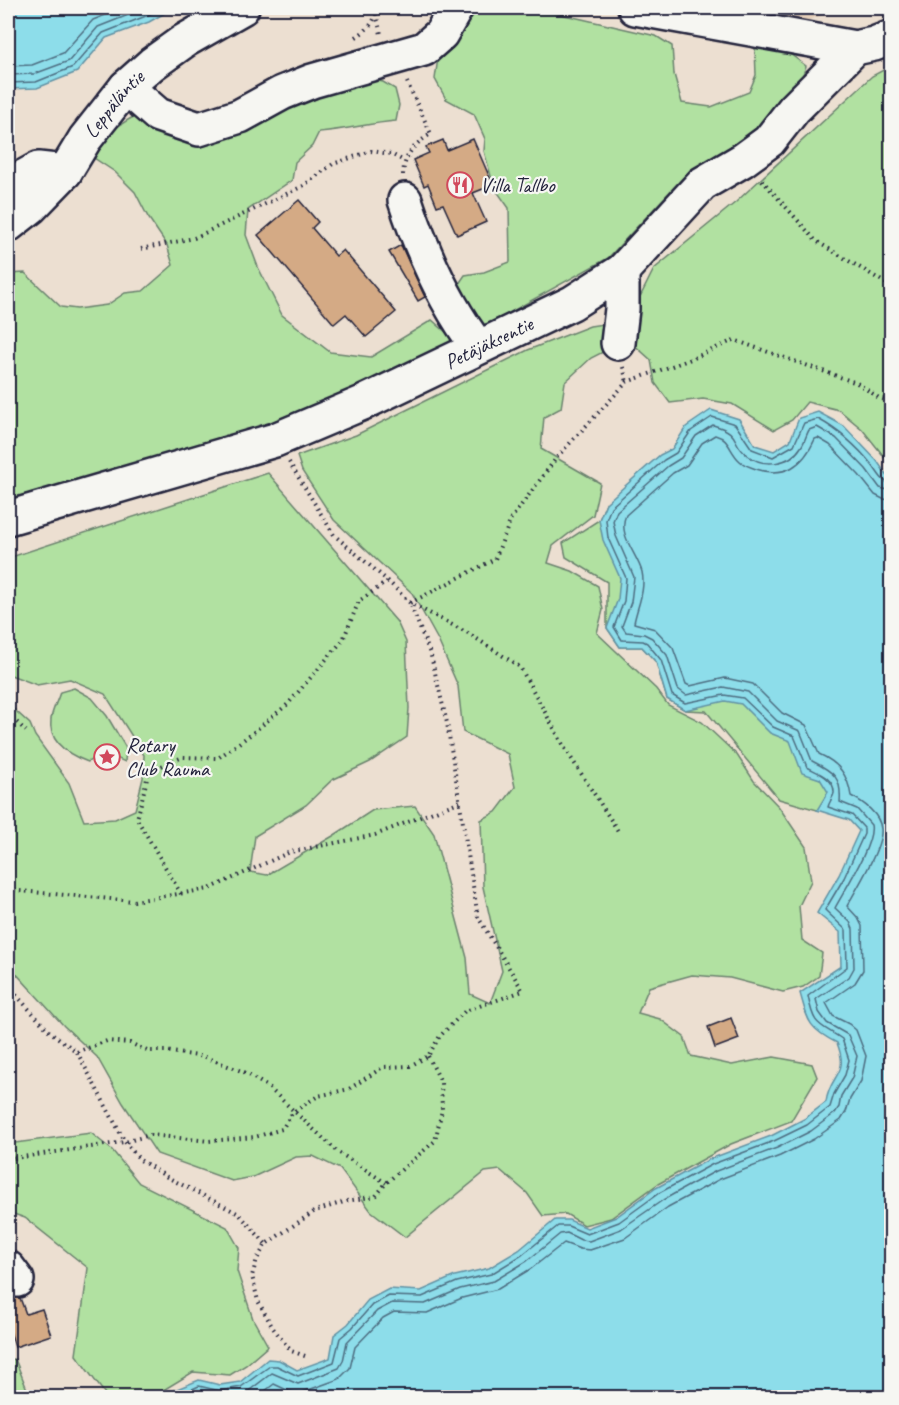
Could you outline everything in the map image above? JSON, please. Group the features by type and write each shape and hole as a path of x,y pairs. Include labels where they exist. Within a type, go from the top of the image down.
{"street":[{"name":"Leppäläntie","path":"8,225 31,207 65,172 85,139 126,87 152,64 184,41 242,8"},
{"path":"126,87 158,115 199,129 240,116 282,93 312,81 424,49 441,34 456,8"},
{"path":"635,8 855,48"},
{"name":"Petäjäksentie","path":"8,518 275,440 365,402 572,303 622,271 702,184 743,160 769,141 794,109 855,48 891,37"},
{"path":"8,184 38,169 65,172"},
{"path":"405,200 423,250 460,322 478,347"},
{"path":"618,343 622,309 622,271"}],"path":[{"path":"376,8 385,45 395,58 431,134 418,142 404,161 405,200"},
{"path":"354,38 367,30 376,14"},
{"path":"141,249 194,238 303,186 333,164 371,151 391,154 404,161"},
{"path":"743,160 816,241 891,287"},
{"path":"410,603 495,559 511,519 557,457 627,382 694,358 734,340 857,383 879,398 891,402"},
{"path":"275,440 334,535 410,603 468,633 520,667 566,750 618,831"},
{"path":"181,894 137,819 149,771 183,757 218,758 250,735 288,704 343,640 359,601 388,581"},
{"path":"8,1159 125,1142 150,1136 209,1141 255,1137 282,1129 293,1112 318,1096 349,1089 383,1067 410,1066 428,1056 440,1036 465,1011 523,991 478,917 447,723 431,656 410,603"},
{"path":"8,714 26,731"},
{"path":"8,890 134,902 209,889 290,852 375,835 461,801"},
{"path":"8,986 49,1031 76,1052 125,1142 140,1160 166,1177 239,1214 266,1244"},
{"path":"76,1052 107,1041 130,1043 147,1051 165,1051 205,1057 244,1072 268,1087 338,1152 386,1183"},
{"path":"305,1356 291,1351 273,1328 258,1301 252,1276 257,1259 266,1244 315,1211 346,1201 376,1196 386,1183 435,1141 442,1110 441,1082 428,1056"}],"shaded area":[{"path":"736,8 843,8 808,20"}],"green space":[{"path":"467,8 534,8 656,36 672,46 674,74 682,103 711,107 749,92 756,75 755,48 786,51 806,66 800,83 766,123 732,151 686,174 608,258 491,323 479,326 454,291 465,275 484,272 510,262 509,208 494,187 484,151 485,139 474,114 446,99 435,79 438,58"},
{"path":"891,66 891,465 862,429 839,410 807,402 792,420 774,430 732,404 703,399 670,403 655,383 651,360 632,343 636,305 654,269 736,202 872,76"},
{"path":"359,77 383,82 395,89 399,105 396,121 319,132 312,146 295,162 292,180 248,210 246,235 258,267 282,315 330,352 371,357 432,320 456,341 253,438 8,503 8,274 25,273 61,307 77,309 107,305 125,293 143,291 173,265 167,245 135,192 115,172 91,156 102,141 120,125 143,112 189,131"},
{"path":"603,324 610,341 607,350 591,358 565,382 561,408 544,417 541,449 600,483 593,515 553,546 548,563 572,571 598,586 603,610 597,633 656,689 668,705 702,722 737,755 754,781 779,807 806,847 811,881 799,906 802,940 822,953 819,976 803,987 783,992 730,978 692,975 649,987 638,1013 660,1019 684,1037 691,1056 732,1065 774,1057 812,1064 817,1077 791,1121 731,1144 658,1184 611,1218 584,1225 566,1214 543,1216 527,1193 500,1170 485,1172 405,1237 371,1211 340,1169 313,1156 296,1157 253,1177 232,1181 157,1154 123,1103 97,1057 64,1026 13,970 8,959 8,704 30,724 35,736 69,783 84,821 115,819 135,810 143,778 144,755 105,694 70,679 37,685 8,674 8,558 268,473 397,622 406,642 409,708 407,737 370,762 332,780 306,805 255,836 250,872 267,875 373,810 415,806 434,834 467,958 470,994 490,1003 502,971 483,887 481,820 496,812 515,787 508,754 463,732 458,686 438,640 412,593 334,520 302,471 297,456 356,435 528,350 590,326"},
{"path":"606,503 730,660 840,792 817,810 779,799 706,711 685,710 667,699 656,662 642,647 620,647 607,628 607,582 566,557 563,543 599,520"},
{"path":"74,688 92,698 107,716 126,748 125,762 116,758 108,749 88,762 74,756 56,741 51,727 53,712 60,692"},
{"path":"91,1133 112,1150 139,1183 227,1227 239,1248 237,1271 253,1319 268,1346 230,1375 193,1372 152,1397 110,1397 105,1394 76,1355 88,1268 25,1218 8,1212 8,1137 15,1143"},
{"path":"15,1359 30,1397 8,1397 8,1360"}],"water":[{"path":"8,8 174,8 149,22 106,38 77,72 37,88 8,89"},
{"path":"711,410 739,419 755,445 774,451 790,441 799,418 818,412 844,426 877,461 891,481 891,1397 161,1397 199,1380 220,1385 240,1382 268,1359 279,1360 297,1370 330,1358 334,1335 348,1324 368,1300 389,1289 421,1291 455,1276 489,1268 519,1250 555,1220 569,1220 587,1228 616,1217 656,1188 710,1159 771,1136 804,1119 826,1102 828,1092 840,1069 840,1054 837,1043 811,1024 800,993 841,966 840,932 817,913 839,875 859,831 849,820 817,810 828,792 820,779 802,773 790,741 770,733 741,704 725,701 685,710 667,699 656,662 642,647 620,647 607,628 618,599 620,578 603,540 599,520 606,503 660,455 672,449 686,427"}],"building":[{"name":"Villa Tallbo","path":"473,139 493,185 473,193 486,222 457,235 443,204 437,206 428,184 424,186 413,160 429,153 426,147 443,140 447,150"},
{"path":"299,200 318,222 312,228 336,256 343,250 396,312 366,337 346,314 334,324 258,235"},
{"path":"401,245 425,297 418,301 389,252"},
{"path":"731,1018 739,1039 715,1048 708,1027"},
{"path":"8,1296 20,1298 26,1314 42,1309 51,1335 15,1347 8,1325"}],"place":[{"name":"Villa Tallbo","path":"460,185"},
{"name":"Rotary Club Rauma","path":"107,757"}]}
